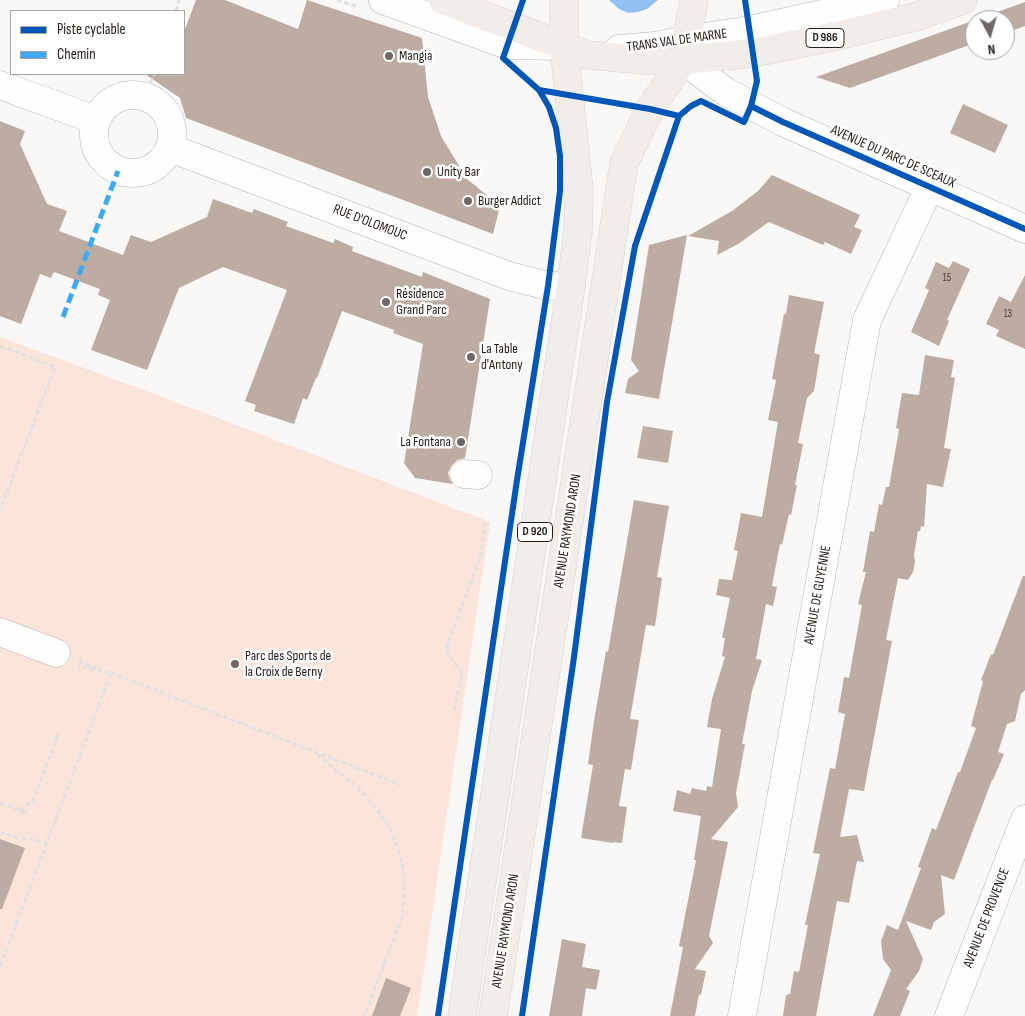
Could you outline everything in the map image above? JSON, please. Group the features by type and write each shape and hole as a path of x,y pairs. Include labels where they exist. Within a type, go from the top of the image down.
{"main road":[{"name":"D 986","path":"443,0 588,55 644,60 685,50 753,53 915,17 963,0"},
{"name":"D 920","path":"462,1016 572,285 578,232 579,191 564,46 564,0"},
{"name":"D 920","path":"685,50 694,0"},
{"name":"AVENUE RAYMOND ARON","path":"493,1016 624,163 650,109 685,50"}],"street":[{"path":"383,0 508,45 564,46"},
{"name":"TRANS VAL DE MARNE","path":"685,50 750,30 886,0"},
{"name":"AVENUE DU PARC DE SCEAUX","path":"685,50 726,92 751,106 1025,229"},
{"path":"0,85 96,120"},
{"path":"150,85 157,102 166,112 171,123 173,136 170,148 164,159 154,167 143,172 131,174 118,171 99,156 93,132 96,120 102,109 111,101 122,96 134,94 150,85"},
{"name":"RUE D'OLOMOUC","path":"170,148 509,276 548,286 572,285"},
{"name":"AVENUE DE GUYENNE","path":"742,1016 867,320 930,186"},
{"path":"0,632 67,654"},
{"name":"AVENUE DE PROVENCE","path":"949,1016 1025,819"}],"path":[{"path":"676,126 679,116"},
{"path":"0,346 55,367 0,510"},
{"path":"454,710 462,674 446,650 481,554 485,524"},
{"path":"111,673 80,667 64,660 67,654 76,660 111,673 401,785"},
{"path":"0,966 111,673"},
{"path":"19,810 33,801 58,734 55,733"},
{"path":"314,752 358,788 377,809 390,829 399,850 404,874 402,918 364,1016"},
{"path":"0,803 29,814"},
{"path":"0,832 20,839 33,839 46,844"}],"shaded area":[{"name":"Parc des Sports de la Croix de Berny","path":"0,337 490,522 417,1016 0,1016"}],"water":[{"path":"609,0 658,0 647,9 628,13 619,9"}],"building":[{"path":"196,0 225,0 298,29 307,0 422,38 428,97 441,136 467,179 500,206 493,234 186,118 180,98 146,75 185,75 185,29"},
{"path":"1025,2 1025,26 1015,30 1015,10 1003,10"},
{"path":"965,24 965,47 850,88 816,77"},
{"path":"963,104 1008,125 995,153 950,133"},
{"name":"Résidence Grand Parc","path":"0,121 25,131 20,144 47,204 67,211 59,231 123,255 131,235 151,242 207,217 213,199 252,213 254,209 288,222 286,226 333,243 335,239 353,247 352,251 422,277 423,272 490,299 465,458 457,460 451,466 448,473 453,484 415,478 404,463 423,344 393,333 394,330 342,311 317,378 307,400 303,398 294,424 254,411 256,405 245,401 287,290 223,267 179,288 147,370 91,350 110,300 98,295 100,289 54,272 51,278 40,274 21,324 0,316"},
{"path":"772,175 860,215 854,227 862,230 851,254 825,242 823,245 769,222 738,244 717,255 719,241 688,236 732,211 758,191"},
{"path":"687,235 659,399 625,393 628,379 639,371 631,360 649,245"},
{"path":"953,261 970,269 947,320 949,321 939,346 911,332 929,290 925,288 936,262 949,268"},
{"path":"1025,275 1025,349 996,336 999,330 986,324 999,296 1011,302"},
{"path":"789,295 824,302 814,353 820,355 814,391 807,398 798,443 803,444 795,485 797,485 791,515 789,514 782,545 780,544 772,586 777,587 773,606 766,604 756,659 762,660 752,691 742,744 745,744 736,793 738,807 711,839 728,842 709,936 713,943 695,969 706,971 695,1016 670,1016 683,947 679,946 696,860 694,860 701,816 673,811 677,790 690,794 692,788 706,791 707,786 712,787 721,729 707,727 712,699 725,657 722,656 725,638 722,638 730,598 716,595 719,579 732,580 738,551 734,550 741,513 762,517 778,422 768,420 776,380 772,379"},
{"path":"925,355 954,360 951,377 955,378 944,448 951,449 943,487 927,484 924,527 921,526 920,531 918,531 913,572 908,580 898,578 886,640 892,641 864,791 849,789 840,837 857,835 864,862 857,861 849,903 837,901 816,1016 783,1016 786,995 790,994 794,971 799,972 808,925 805,925 820,854 813,853 830,768 835,769 845,714 838,712 844,677 849,678 862,605 858,604 866,572 863,572 870,531 874,532 879,504 882,505 886,487 889,487 899,429 896,428 902,393 919,395"},
{"path":"643,426 673,431 668,463 637,458"},
{"path":"634,500 669,506 657,577 662,578 655,626 646,625 630,719 639,720 631,770 625,769 619,806 627,807 622,843 613,843 581,838 593,765 588,764 594,721"},
{"path":"1023,576 1025,576 1025,690 1021,694 1015,721 1007,724 998,752 1004,754 992,780 954,880 941,875 945,914 934,922 931,930 906,921 923,959 919,971 906,989 910,991 900,1016 873,1016 891,970 883,959 881,941 887,925 898,930 921,868 918,867 932,828 936,830 958,772 960,772 976,728 971,726 983,681 981,680 991,654 993,655"},
{"path":"0,839 25,848 2,909 0,909"},
{"path":"562,939 586,944 582,967 600,970 596,990 586,988 582,1016 549,1016"},
{"path":"386,978 411,988 400,1016 372,1016"}],"marked path":[{"path":"63,317 118,171"}],"cycle path":[{"path":"438,1016 517,480 548,286 560,191 560,156 556,128 549,107 539,90 503,58 523,0"},
{"path":"522,1016 574,657 607,402 635,246 679,116 691,106 701,101 744,122 751,106 757,81 745,0"},
{"path":"539,90 650,109 679,116"},
{"path":"751,106 1025,229"}],"place":[{"name":"Mangia","path":"389,56"},
{"name":"Unity Bar","path":"427,172"},
{"name":"Burger Addict","path":"468,201"},
{"name":"Résidence Grand Parc","path":"386,302"},
{"name":"La Table d'Antony","path":"471,357"},
{"name":"La Fontana","path":"461,442"},
{"name":"Parc des Sports de la Croix de Berny","path":"235,664"}]}
